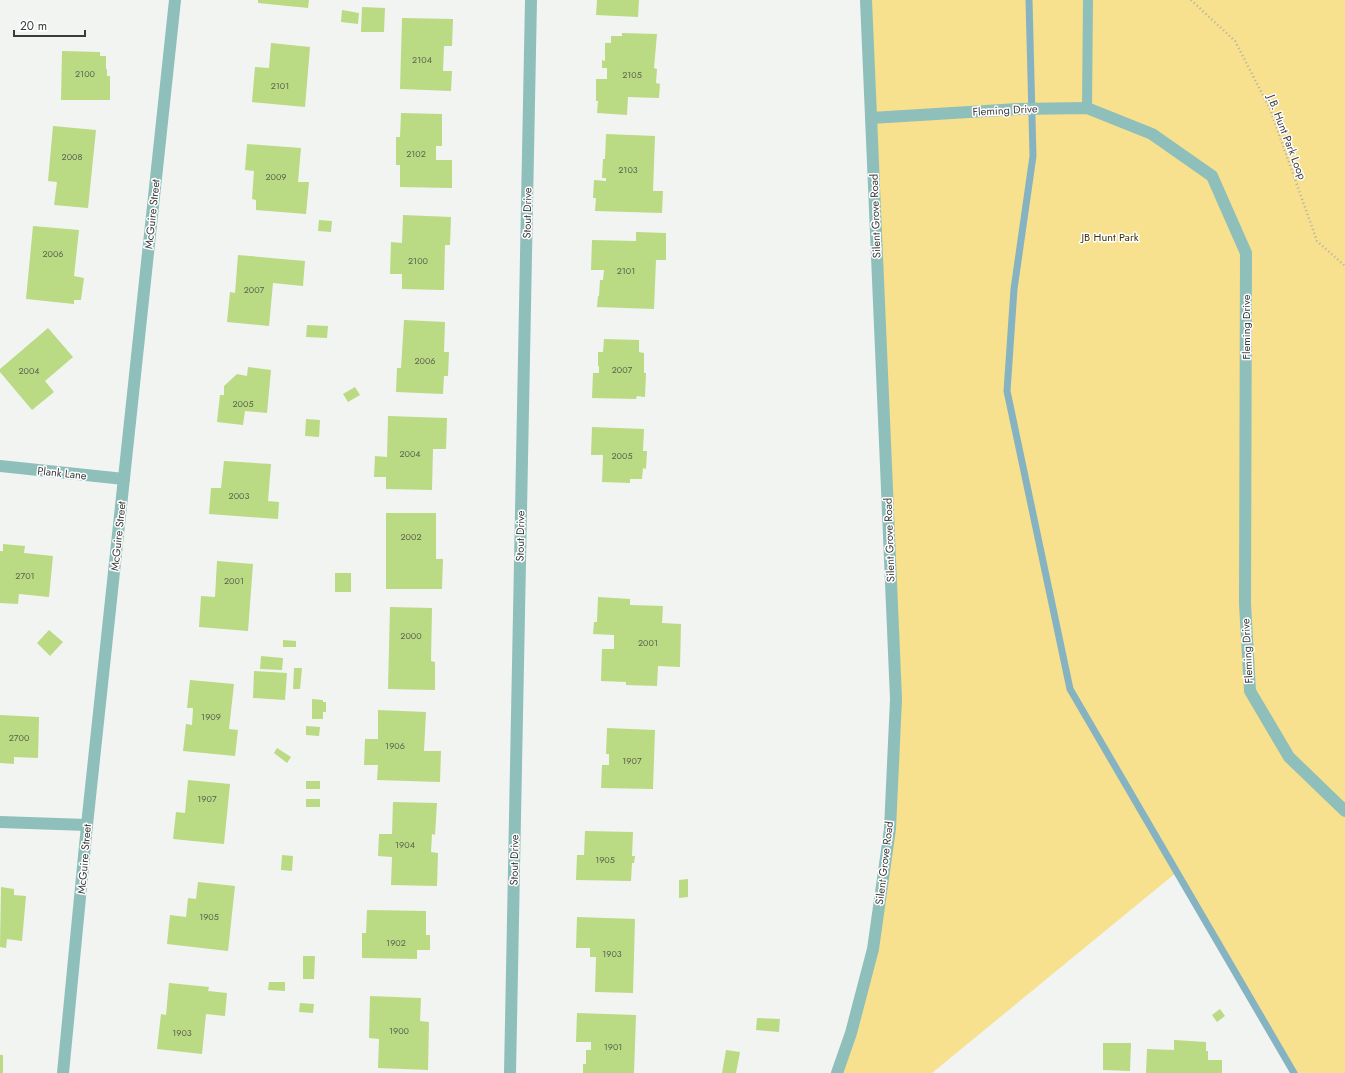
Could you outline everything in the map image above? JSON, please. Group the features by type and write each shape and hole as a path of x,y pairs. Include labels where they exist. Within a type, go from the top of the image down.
{"street":[{"name":"McGuire Street","path":"64,1073 87,825 176,0"},
{"name":"Stout Drive","path":"510,1073 531,0"},
{"name":"Silent Grove Road","path":"837,1073 851,1033 873,949 890,829 896,699 866,0"},
{"name":"Fleming Drive","path":"871,118 1018,109 1087,108 1152,134 1212,176 1246,253 1245,604 1250,691 1289,757 1345,811"},
{"name":"Plank Lane","path":"0,466 124,479"},
{"path":"0,822 87,825"}],"lane":[{"path":"1087,108 1088,0"}],"path":[{"name":"J.B. Hunt Park Loop","path":"1191,0 1235,42 1270,109 1317,241 1345,266"}],"green space":[{"name":"JB Hunt Park","path":"866,0 1345,0 1345,1073 1296,1073 1177,872 932,1073 837,1073 873,949 896,699"}],"building":[{"path":"258,0 309,0 308,8 258,3"},
{"path":"597,0 639,0 638,17 596,15"},
{"path":"362,7 385,8 384,32 361,32"},
{"path":"342,10 359,13 358,24 341,22"},
{"path":"402,18 453,19 452,46 444,46 443,71 452,71 451,91 400,89"},
{"path":"622,33 657,34 654,68 657,69 656,83 660,84 659,98 628,97 627,115 597,113 598,101 596,101 596,79 607,79 607,68 602,68 602,60 605,61 605,43 611,43 611,36 622,36"},
{"path":"271,43 310,47 305,107 252,102 255,67 269,68"},
{"path":"62,51 100,52 100,56 106,56 107,76 110,76 110,100 61,100"},
{"path":"401,113 442,114 442,146 436,146 436,160 452,160 452,188 400,187 400,165 396,165 396,137 400,137"},
{"path":"53,126 96,130 88,208 54,205 57,182 48,181"},
{"path":"606,134 655,136 653,191 663,191 662,213 595,211 596,198 593,198 594,180 606,181 606,178 602,178 603,159 605,159"},
{"path":"247,144 301,148 298,182 309,182 306,214 256,210 256,200 252,199 254,171 245,170"},
{"path":"403,215 451,217 450,245 445,245 444,290 402,289 402,274 390,274 391,242 402,243"},
{"path":"319,220 332,221 331,232 318,231"},
{"path":"33,226 79,230 74,276 84,278 81,300 74,300 74,304 26,299"},
{"path":"636,232 666,233 666,260 656,260 654,309 597,307 600,280 603,280 604,270 591,270 592,240 636,241"},
{"path":"238,255 305,261 303,286 273,283 269,326 227,322 230,292 235,293"},
{"path":"404,320 445,322 444,352 449,352 448,376 444,376 443,394 396,392 397,368 401,368"},
{"path":"307,325 328,326 327,338 306,337"},
{"path":"48,328 73,357 45,381 54,392 32,410 0,372 0,369"},
{"path":"604,339 639,340 639,352 644,353 644,373 646,373 645,397 637,396 636,399 592,398 593,373 599,373 598,352 603,352"},
{"path":"248,367 271,370 267,413 245,411 243,425 217,422 220,395 224,395 224,386 237,374 247,376"},
{"path":"355,387 360,395 348,402 343,394"},
{"path":"388,416 447,418 446,449 433,449 432,490 386,489 386,477 374,477 375,456 387,457"},
{"path":"306,419 320,420 319,437 305,436"},
{"path":"592,427 644,429 643,451 647,451 646,469 643,468 642,479 630,479 630,483 602,482 603,455 591,455"},
{"path":"224,461 271,464 268,501 279,502 278,519 209,514 211,488 221,488"},
{"path":"386,513 436,513 436,559 443,559 442,589 386,589"},
{"path":"3,544 25,546 24,553 53,556 49,597 19,594 18,604 0,603 0,551 3,551"},
{"path":"217,561 253,564 248,631 199,627 201,596 215,597"},
{"path":"335,573 351,573 351,592 335,592"},
{"path":"598,597 630,599 630,605 663,606 662,623 681,624 680,667 658,666 657,686 626,685 626,682 601,681 602,649 614,649 614,635 593,634 594,622 597,622"},
{"path":"390,607 432,608 431,661 435,662 435,690 388,689"},
{"path":"49,630 63,642 50,656 37,643"},
{"path":"283,640 296,641 296,647 283,647"},
{"path":"261,656 283,658 282,670 260,669"},
{"path":"294,668 302,668 300,689 293,689"},
{"path":"254,671 287,673 285,700 253,698"},
{"path":"190,680 234,684 229,729 238,730 235,756 183,751 186,724 192,725 193,708 187,708"},
{"path":"312,699 323,700 323,702 326,702 326,712 323,712 323,719 312,719"},
{"path":"378,710 426,712 424,751 441,751 440,782 377,780 378,765 364,765 365,739 378,739"},
{"path":"0,715 39,717 38,758 14,757 14,764 0,763"},
{"path":"306,726 320,727 319,736 306,735"},
{"path":"607,728 655,730 653,789 601,788 602,765 609,765 609,754 606,754"},
{"path":"277,748 291,757 287,763 274,753"},
{"path":"188,780 230,784 224,844 173,839 176,812 185,813"},
{"path":"306,781 320,781 320,789 306,789"},
{"path":"306,799 320,799 320,807 306,807"},
{"path":"393,802 437,803 435,835 432,834 431,852 438,853 437,886 391,885 392,857 378,856 379,834 392,834"},
{"path":"585,831 633,832 632,856 635,856 634,863 632,863 631,881 576,880 577,855 584,855"},
{"path":"282,855 293,856 292,871 281,870"},
{"path":"688,879 688,897 679,898 679,880"},
{"path":"198,882 235,886 228,951 167,944 170,915 186,917 188,898 196,899"},
{"path":"1,887 14,889 14,895 26,896 22,941 7,939 6,948 0,947"},
{"path":"367,910 426,911 426,935 430,935 430,950 417,950 417,959 362,958 362,933 366,933"},
{"path":"577,917 635,919 633,993 595,992 596,957 590,957 590,948 576,948"},
{"path":"303,956 315,956 314,979 303,979"},
{"path":"269,982 285,982 285,991 268,990"},
{"path":"169,983 209,987 208,991 227,993 225,1016 206,1014 202,1054 157,1049 161,1014 166,1015"},
{"path":"370,996 421,998 420,1021 429,1022 428,1070 378,1068 379,1039 369,1038"},
{"path":"300,1003 314,1004 313,1013 299,1012"},
{"path":"1220,1009 1225,1016 1217,1022 1212,1015"},
{"path":"577,1013 636,1015 634,1073 583,1073 583,1064 586,1064 586,1050 591,1050 591,1042 576,1042"},
{"path":"757,1018 780,1019 779,1032 756,1030"},
{"path":"1174,1040 1206,1042 1208,1060 1222,1060 1222,1073 1146,1073 1147,1049 1174,1050"},
{"path":"1103,1043 1131,1043 1130,1071 1103,1070"},
{"path":"726,1050 740,1052 736,1073 722,1073"},
{"path":"0,1055 3,1055 3,1073 0,1073"}],"waterway":[{"path":"1029,0 1033,156 1014,289 1007,391 1070,689 1294,1073"}]}
